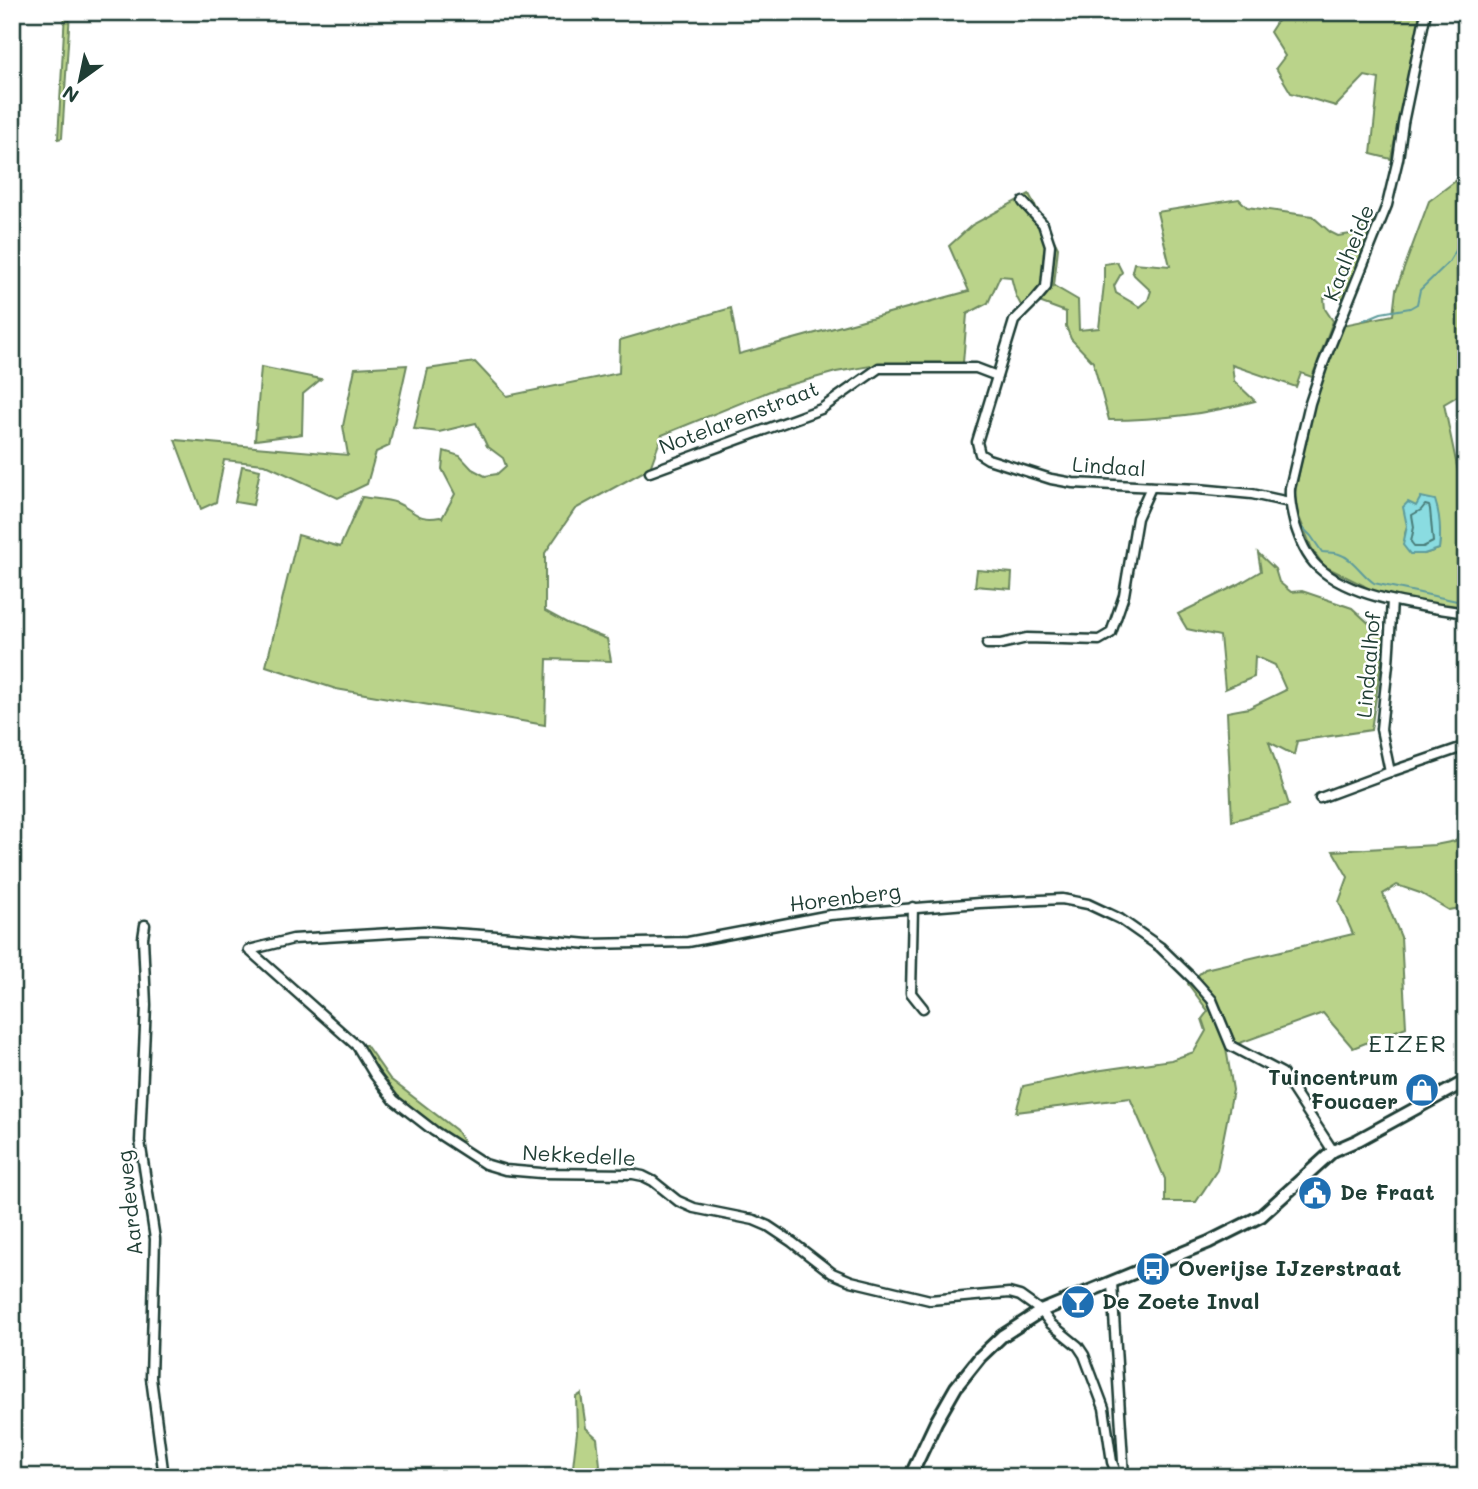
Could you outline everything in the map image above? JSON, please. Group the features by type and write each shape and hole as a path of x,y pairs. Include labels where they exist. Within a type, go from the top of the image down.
{"street":[{"name":"Kaalheide","path":"1289,502 1310,404 1323,364 1387,205 1426,12"},
{"name":"Lindaal","path":"1023,202 1043,224 1050,245 1046,287 1014,321 977,442 978,450 984,457 1051,479 1073,483 1198,489 1252,494 1289,502"},
{"name":"Notelarenstraat","path":"650,472 821,409 879,368 976,368 997,376"},
{"path":"987,644 1027,638 1099,640 1111,633 1124,595 1137,518 1152,487"},
{"path":"1289,502 1306,552 1318,567 1333,578 1392,601 1466,613"},
{"name":"Lindaalhof","path":"1390,772 1381,729 1392,601"},
{"path":"1320,799 1466,746"},
{"name":"Horenberg","path":"249,950 293,939 424,931 589,944 688,942 830,915 913,907 1062,899 1088,904 1120,919 1160,947 1212,1000 1230,1046 1282,1073 1334,1151"},
{"path":"913,907 911,993 923,1008"},
{"name":"Aardeweg","path":"145,925 143,938 146,1005 140,1133 155,1239 151,1378 164,1477"},
{"name":"Nekkedelle","path":"249,950 357,1046 394,1100 434,1131 485,1164 506,1170 541,1173 643,1176 694,1208 754,1220 768,1226 832,1273 851,1281 930,1300 1009,1293 1020,1296 1041,1311 1084,1355 1104,1408 1112,1462 1118,1477"},
{"path":"909,1477 945,1404 970,1368 1002,1336 1041,1311 1209,1242 1261,1216 1334,1151 1466,1081"},
{"path":"1112,1283 1124,1477"}],"green space":[{"path":"65,12 70,12 62,138 58,139"},
{"path":"1266,12 1421,12 1391,159 1371,154 1379,79 1365,76 1336,106 1291,93 1276,68 1285,56 1270,32 1281,15"},
{"path":"1466,173 1466,391 1444,404 1460,481 1466,485 1466,607 1383,594 1324,566 1312,549 1293,502 1315,401 1343,325 1393,315 1396,290 1429,201","holes":["1437,508 1439,549 1424,554 1405,534 1407,526"]},
{"path":"1029,194 1058,248 1054,286 1078,300 1079,330 1099,328 1104,264 1117,262 1122,272 1114,286 1116,293 1140,307 1148,300 1151,291 1132,271 1134,263 1170,266 1157,212 1239,199 1247,207 1312,216 1338,236 1357,233 1373,221 1345,299 1334,295 1324,298 1325,309 1333,321 1312,377 1301,373 1296,387 1232,365 1234,381 1255,401 1183,415 1109,420 1093,362 1071,339 1066,326 1066,312 1031,299 1023,309 1011,277 1000,276 988,303 967,314 963,363 877,365 836,372 775,389 662,435 650,468 575,509 545,553 545,611 607,639 611,661 547,659 545,725 336,689 266,666 298,535 340,547 362,497 393,502 426,518 442,518 455,494 442,469 444,451 460,456 472,469 485,476 497,474 506,466 503,458 487,446 476,423 439,432 414,429 428,369 475,362 507,396 619,373 620,340 731,308 739,354 969,291 949,246 972,225"},
{"path":"407,365 389,446 376,452 367,484 338,498 264,464 224,460 216,502 201,509 175,440 348,455 343,426 355,368"},
{"path":"261,367 321,379 303,394 302,434 255,440"},
{"path":"242,466 260,470 253,505 235,502"},
{"path":"1258,553 1275,569 1279,582 1291,592 1302,591 1352,608 1385,638 1371,730 1297,741 1294,755 1269,742 1289,805 1232,821 1227,712 1249,708 1286,690 1275,665 1255,656 1254,677 1225,689 1220,636 1187,629 1178,614 1261,571"},
{"path":"977,570 1012,573 1011,589 975,586"},
{"path":"1466,827 1466,907 1449,910 1420,893 1397,885 1383,894 1401,937 1406,1027 1353,1048 1323,1013 1226,1048 1233,1090 1217,1170 1196,1202 1165,1202 1165,1179 1130,1098 1016,1112 1023,1086 1095,1071 1171,1060 1194,1052 1206,1031 1202,1019 1208,1011 1188,984 1205,969 1353,934 1339,902 1348,877 1333,851 1435,845 1455,841"},
{"path":"359,1045 366,1045 390,1079 456,1130 467,1148 396,1098"},
{"path":"581,1394 586,1428 597,1438 600,1465 597,1477 575,1477 573,1467 577,1432 576,1397"}],"water":[{"path":"1421,497 1435,500 1440,524 1439,549 1424,554 1410,554 1403,545 1407,526 1403,507 1408,502 1416,506"}],"waterway":[{"path":"1364,320 1417,304 1420,290 1449,262 1466,234"},
{"path":"1297,516 1300,525 1322,552 1344,556 1374,583 1466,603"}],"place":[{"name":"Tuincentrum Foucaer","path":"1422,1090"},
{"name":"De Fraat","path":"1315,1193"},
{"name":"Overijse IJzerstraat","path":"1153,1269"},
{"name":"De Zoete Inval","path":"1078,1302"}],"district":[{"name":"EIZER","path":"1408,1044"}]}
